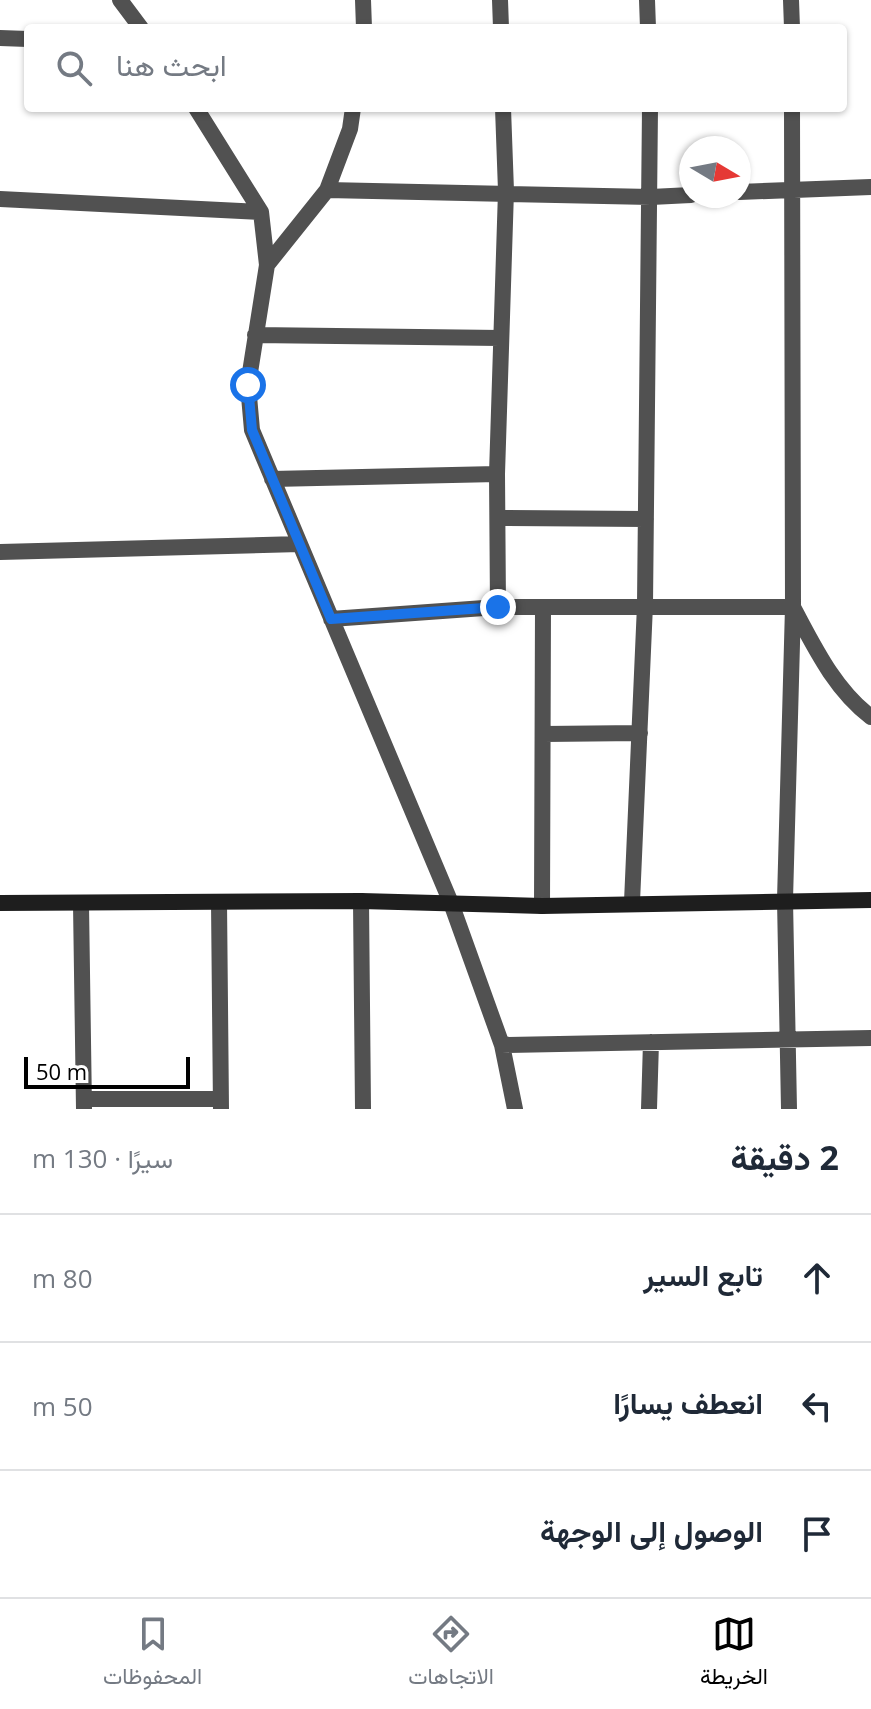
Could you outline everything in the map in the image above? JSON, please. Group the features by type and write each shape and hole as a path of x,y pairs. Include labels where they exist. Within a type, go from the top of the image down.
{"street":[{"path":"120,0 138,24"},
{"path":"363,0 364,24"},
{"path":"500,0 501,24"},
{"path":"647,0 648,24"},
{"path":"791,0 792,24"},
{"path":"0,38 24,39"},
{"path":"198,112 261,212 267,265 248,385 252,430 451,903 502,1045 515,1109"},
{"path":"267,265 327,190 350,129 352,112"},
{"path":"498,607 500,518 497,474 506,191 503,112"},
{"path":"632,902 645,605 650,112"},
{"path":"789,1109 785,900 793,607 792,112"},
{"path":"751,191 871,187"},
{"path":"327,190 679,196"},
{"path":"0,199 261,212"},
{"path":"255,335 500,338"},
{"path":"272,479 497,474"},
{"path":"500,518 646,519"},
{"path":"0,552 300,544"},
{"path":"331,619 498,607 793,607"},
{"path":"542,906 543,607"},
{"path":"793,607 826,667 857,706 871,717"},
{"path":"544,734 640,733"},
{"path":"0,903 361,901 542,906 871,900"},
{"path":"361,901 363,1109"},
{"path":"81,904 84,1104 221,1104 219,902"},
{"path":"502,1045 871,1038"},
{"path":"649,1109 651,1042"}],"route":[{"path":"248,385 252,430 331,619 498,607"}]}
